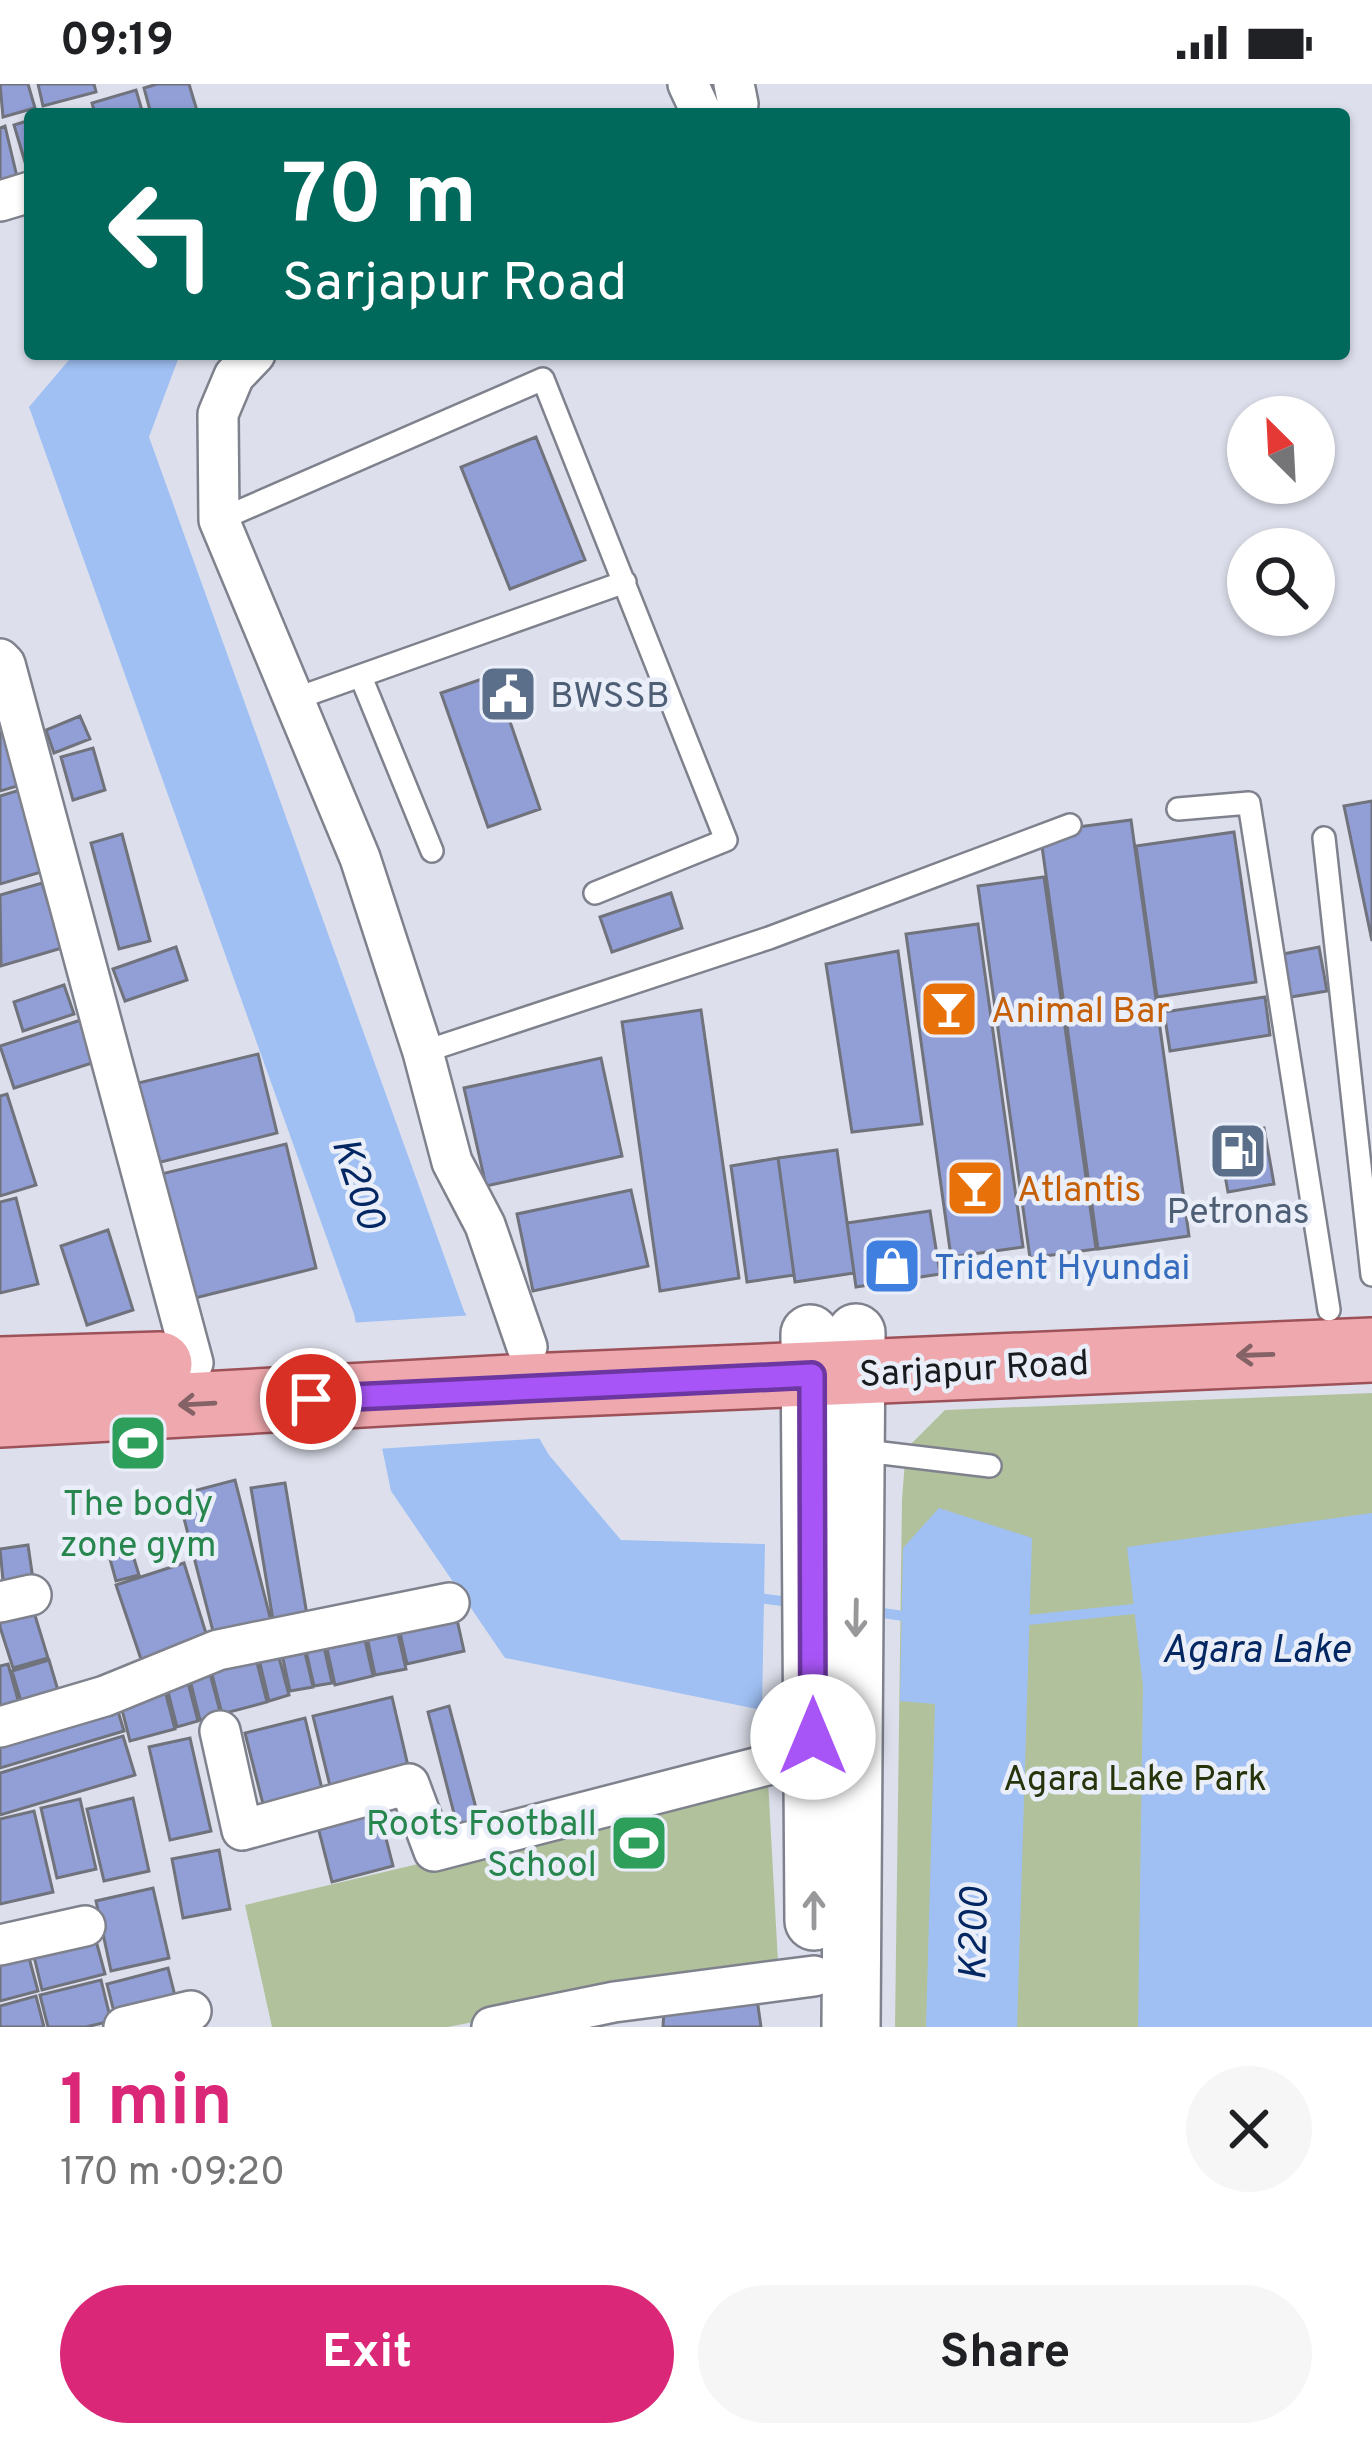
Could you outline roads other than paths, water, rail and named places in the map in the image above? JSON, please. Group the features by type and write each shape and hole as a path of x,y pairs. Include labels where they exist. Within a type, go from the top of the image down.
{"main road":[{"name":"Sarjapur Road","path":"0,1414 521,1360 834,1354 1361,1311"},
{"path":"834,1354 857,1450 835,1521"},
{"path":"814,2002 835,1521 834,1354"},
{"name":"Sarjapur Road","path":"0,1369 193,1363 350,1375"},
{"path":"827,1720 851,2027"}],"street":[{"path":"249,360 234,376 218,414 219,520 360,857 423,1052 452,1162 485,1225 521,1360"},
{"path":"0,659 193,1363"},
{"path":"0,1727 105,1696 218,1650 448,1603"},
{"path":"220,1731 242,1830 409,1784 434,1851 771,1764 827,1720"},
{"path":"0,1945 85,1925"},
{"path":"492,2027 614,2002 814,2002"},
{"path":"124,2027 191,2011"}],"lane":[{"path":"219,520 543,379 726,840 595,893"},
{"path":"292,700 625,582"},
{"path":"361,677 432,850"},
{"path":"1178,809 1250,803 1361,1311"},
{"path":"423,1052 769,938 1070,825"},
{"path":"1324,838 1361,1311"},
{"path":"857,1450 990,1466"}],"water":[{"path":"69,360 178,360 149,437 464,1311 549,1455 621,1540 765,1544 762,1710 505,1658 391,1491 354,1314 29,407"},
{"path":"939,1508 1032,1538 1017,2027 926,2027 935,1704 900,1701 903,1548"},
{"name":"Agara Lake","path":"1372,1513 1372,2027 1138,2027 1143,1686 1127,1547"}],"waterway":[{"name":"K200","path":"750,1597 797,1603"},
{"name":"K200","path":"1018,1621 1143,1608"},
{"name":"K200","path":"869,1611 910,1617"}],"place":[{"name":"BWSSB","path":"508,694"},
{"name":"Animal Bar","path":"949,1009"},
{"name":"Petronas","path":"1238,1151"},
{"name":"Atlantis","path":"975,1188"},
{"name":"Trident Hyundai","path":"892,1266"},
{"name":"The body zone gym","path":"138,1443"},
{"name":"Roots Football School","path":"639,1843"}],"park label":[{"name":"Agara Lake Park","path":"1135,1777"}]}
